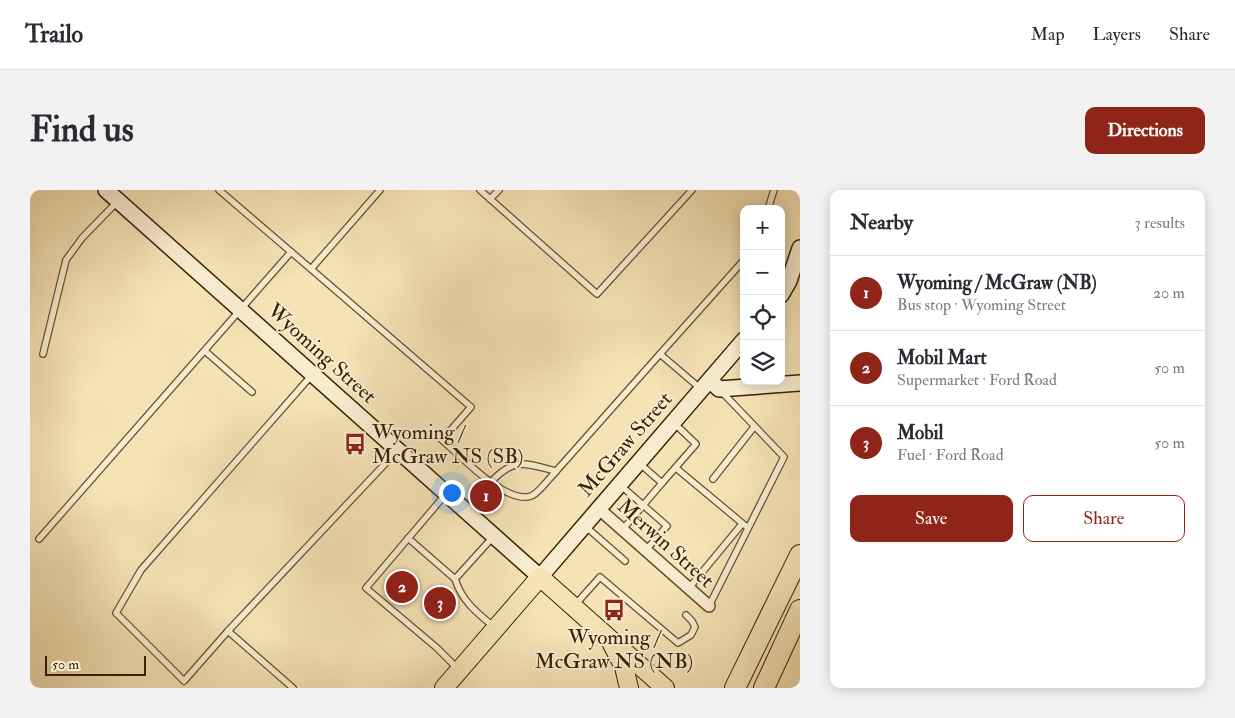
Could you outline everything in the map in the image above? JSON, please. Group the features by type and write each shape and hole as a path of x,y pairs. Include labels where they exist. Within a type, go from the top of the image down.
{"highway":[{"path":"735,688 800,555"},
{"path":"764,688 800,610"}],"main road":[{"name":"Wyoming Street","path":"540,577 663,686"},
{"path":"444,688 540,577"},
{"path":"608,637 618,653 629,688"}],"street":[{"name":"Wyoming Street","path":"106,190 540,577"},
{"path":"785,289 790,281 800,248"},
{"name":"McGraw Street","path":"540,577 638,462 710,386 740,345"},
{"path":"710,386 800,383"},
{"name":"Merwin Street","path":"598,508 709,606"}],"lane":[{"path":"219,190 470,407 442,440 501,491 517,497 532,496 556,471 740,264"},
{"path":"311,269 380,190"},
{"path":"480,190 597,294 692,190"},
{"path":"490,199 499,190"},
{"path":"769,205 774,190"},
{"path":"43,354 66,260 82,238 119,201"},
{"path":"39,539 291,252"},
{"path":"205,351 252,392"},
{"path":"660,354 710,386 784,457 709,606"},
{"path":"313,374 141,570 116,613 184,681 228,630 398,450"},
{"path":"623,529 696,444 673,423"},
{"path":"713,479 754,427"},
{"path":"491,482 502,470 522,462 556,471"},
{"path":"638,462 662,483"},
{"path":"676,468 748,528"},
{"path":"619,484 667,526 646,550"},
{"path":"446,494 366,588 437,648 459,671"},
{"path":"689,588 742,524"},
{"path":"583,525 625,561"},
{"path":"455,579 494,536"},
{"path":"408,538 455,579 465,602 496,629"},
{"path":"574,606 600,577 678,643 691,634 695,627 686,616"},
{"path":"228,630 293,688"}],"place":[{"name":"Wyoming / McGraw NS (SB)","path":"355,444"},
{"name":"Wyoming / McGraw (NB)","path":"486,496"},
{"name":"Mobil Mart","path":"402,587"},
{"name":"Mobil","path":"440,603"},
{"name":"Wyoming / McGraw NS (NB)","path":"614,610"}]}
